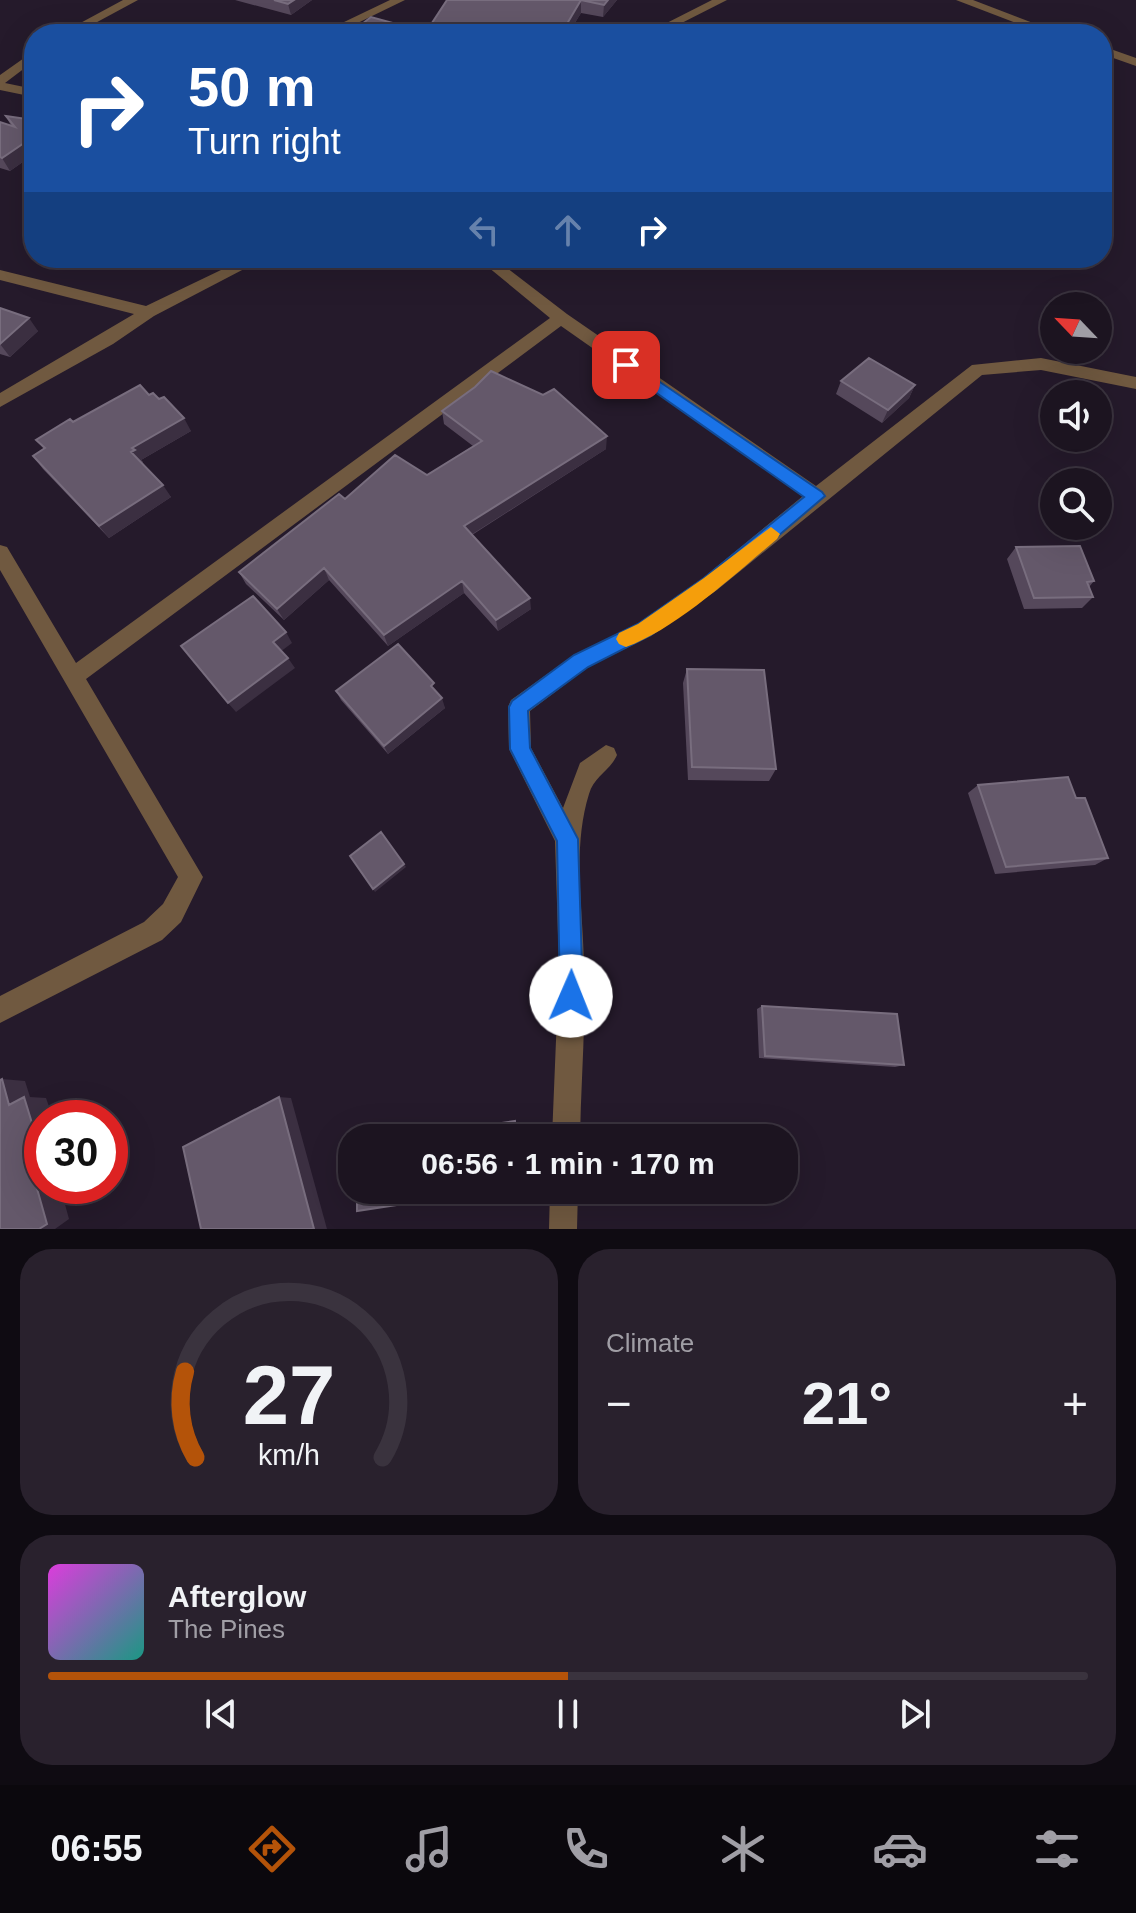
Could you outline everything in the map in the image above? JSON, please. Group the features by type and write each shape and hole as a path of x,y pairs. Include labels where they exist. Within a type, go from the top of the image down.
{"street":[{"path":"85,24 132,0"},
{"path":"347,24 399,0"},
{"path":"672,24 721,0"},
{"path":"962,0 1028,24"},
{"path":"1112,54 1136,62"},
{"path":"0,84 24,64"},
{"path":"0,84 24,90"},
{"path":"0,401 107,340 148,312 238,268"},
{"path":"497,268 561,318 816,496"},
{"path":"0,275 148,312"},
{"path":"74,676 561,318"},
{"path":"567,839 520,749 519,707 581,661 644,630 710,584 978,369 1041,364 1136,383"},
{"path":"0,553 191,877 172,913 153,931 0,1010"},
{"path":"566,1124 572,967 567,839 578,791 588,770 606,755"},
{"path":"563,1229 564,1204"}],"building":[{"path":"447,0 581,0 567,24 431,24"},
{"path":"581,0 608,0 604,5"},
{"path":"371,17 397,24 362,24"},
{"path":"6,116 24,119 24,143 2,158 0,122 15,127"},
{"path":"0,308 29,318 0,344"},
{"path":"869,358 915,385 888,410 841,381"},
{"path":"491,371 543,395 554,389 607,436 464,526 530,598 496,620 462,581 384,635 324,568 277,609 239,572 339,494 345,499 395,455 427,475 482,441 442,411"},
{"path":"140,385 149,395 153,393 159,399 164,397 184,418 132,448 135,450 131,452 163,485 99,526 33,456 45,448 36,440 70,419 73,422"},
{"path":"1080,546 1094,581 1087,582 1093,597 1034,598 1016,547"},
{"path":"253,596 286,632 273,642 288,658 228,703 181,646"},
{"path":"398,644 434,683 431,686 442,698 384,746 336,691"},
{"path":"687,669 764,670 776,769 692,767"},
{"path":"1068,777 1076,798 1085,798 1108,858 1006,867 978,785"},
{"path":"381,832 404,864 373,889 350,856"},
{"path":"762,1006 897,1014 904,1065 765,1056"},
{"path":"0,1080 9,1105 24,1097 25,1100 24,1204 41,1204 47,1224 39,1229 0,1229"},
{"path":"279,1097 314,1229 201,1229 183,1147"},
{"path":"357,1204 403,1204 357,1211"}],"slow traffic":[{"path":"626,639 710,584 771,534"}],"route":[{"path":"571,996 567,839 520,749 519,707 581,661 644,630 710,584 816,496 626,365"}]}
